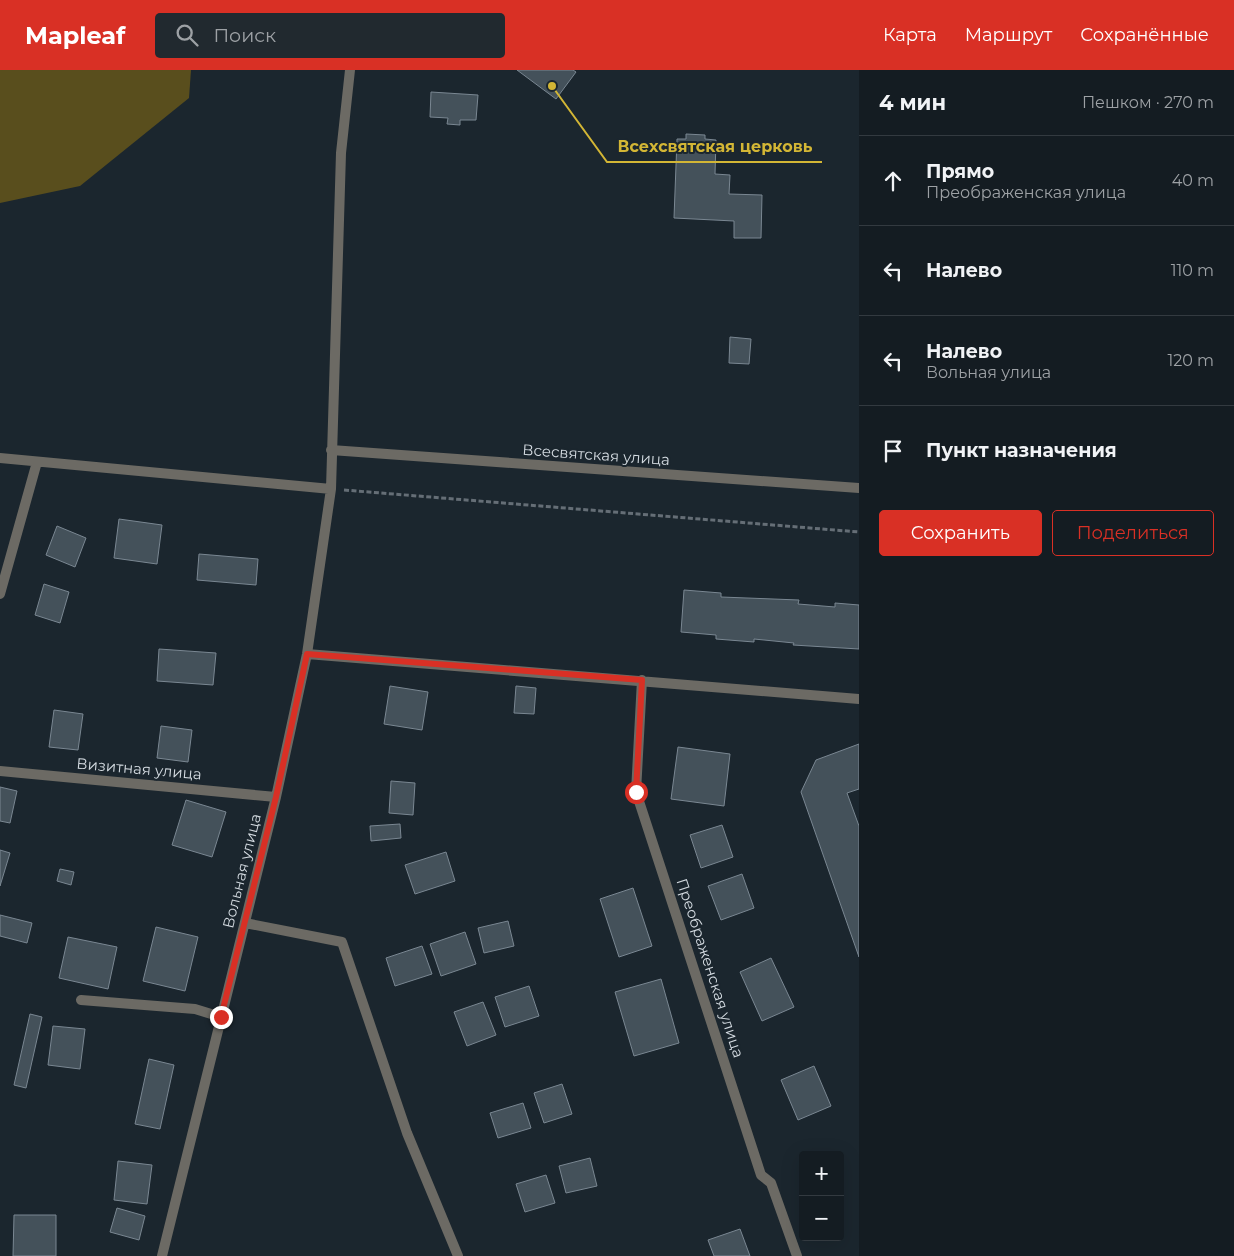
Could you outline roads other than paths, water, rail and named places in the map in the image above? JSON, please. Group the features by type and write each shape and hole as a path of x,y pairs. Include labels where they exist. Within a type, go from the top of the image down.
{"street":[{"name":"Вольная улица","path":"162,1256 276,797 307,654 331,489 340,153 350,70"},
{"name":"Всесвятская улица","path":"331,450 859,488"},
{"path":"0,458 331,489"},
{"path":"0,594 37,462"},
{"path":"307,654 859,698"},
{"name":"Преображенская улица","path":"642,680 636,792 761,1175 771,1183 797,1256"},
{"name":"Визитная улица","path":"0,771 276,797"},
{"path":"245,923 342,942 408,1133 458,1256"},
{"path":"81,1000 195,1009 221,1017"}],"place":[{"name":"Всехсвятская церковь","path":"552,86"}]}
